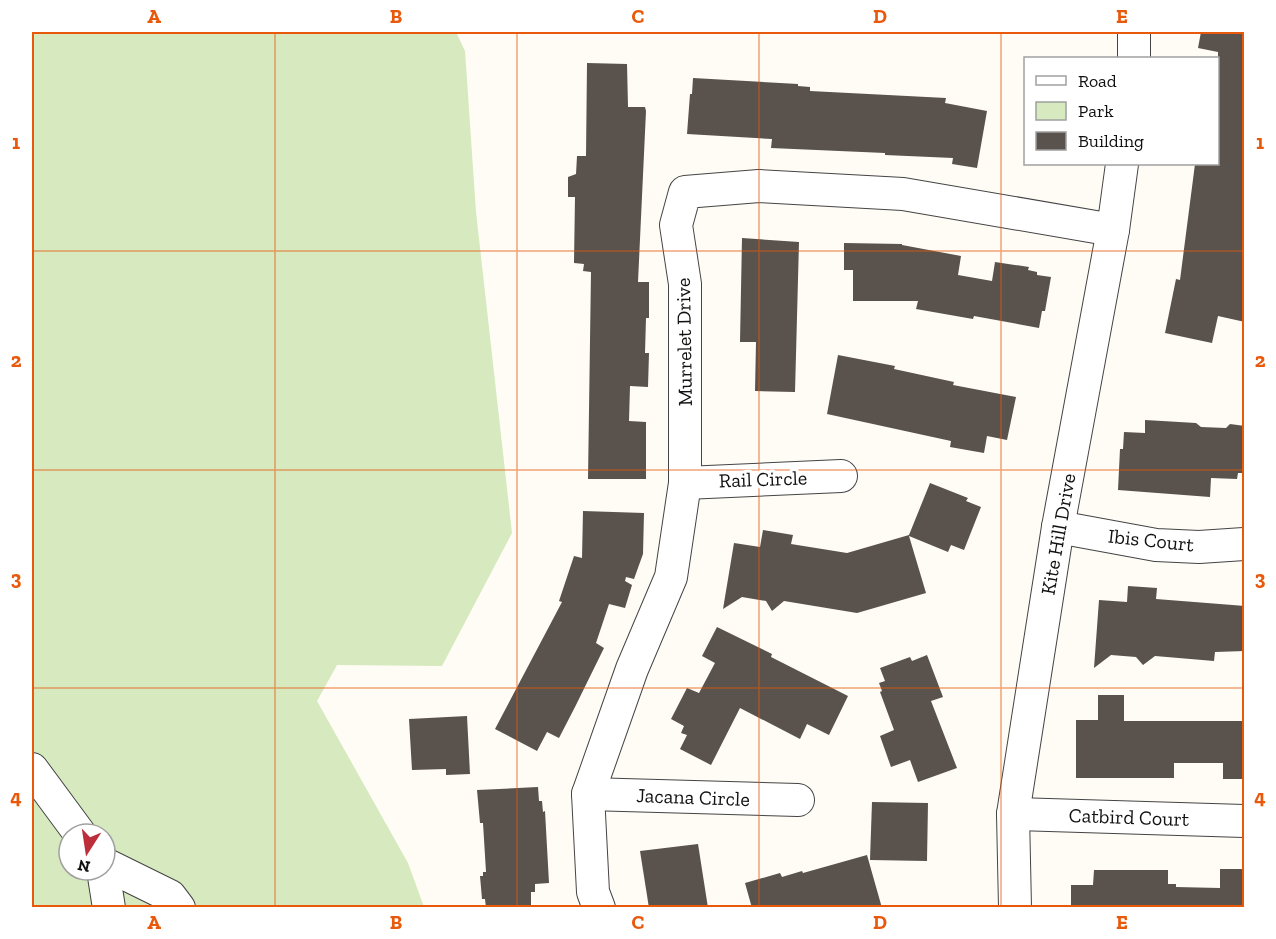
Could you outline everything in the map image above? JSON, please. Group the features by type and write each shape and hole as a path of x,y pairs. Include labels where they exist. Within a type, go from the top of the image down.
{"street":[{"path":"1134,32 1134,57"},
{"name":"Kite Hill Drive","path":"1015,908 1013,814 1058,527 1113,230 1122,165"},
{"name":"Murrelet Drive","path":"599,908 593,892 588,794 632,669 671,577 685,483 685,284 676,225 685,192 759,186 903,194 1113,230"},
{"name":"Rail Circle","path":"685,483 841,476"},
{"name":"Ibis Court","path":"1058,527 1156,545 1199,547 1245,544"},
{"path":"32,769 71,822"},
{"name":"Jacana Circle","path":"588,794 798,800"},
{"name":"Catbird Court","path":"1013,814 1245,821"},
{"path":"117,870 170,896 179,908"},
{"path":"105,882 110,908"}],"green space":[{"path":"32,32 456,32 465,51 476,212 512,533 442,666 337,665 317,701 408,863 424,907 32,907"}],"building":[{"path":"1201,32 1245,32 1245,322 1218,316 1212,343 1165,333 1176,279 1180,280 1195,165 1219,165 1219,57 1218,52 1198,48"},
{"path":"587,63 627,64 628,107 645,107 646,111 638,282 649,282 649,318 646,318 645,353 649,353 648,387 630,386 629,421 646,422 646,479 588,479 591,272 583,271 584,264 574,263 575,197 568,197 568,177 576,174 577,156 586,156"},
{"path":"693,78 798,84 798,86 810,87 810,91 946,98 945,103 987,111 977,168 952,164 953,158 771,148 772,139 687,134"},
{"path":"742,238 799,242 795,392 755,391 756,342 740,342"},
{"path":"844,243 902,244 961,256 958,275 992,281 995,262 1029,267 1028,270 1037,272 1037,275 1051,277 1045,311 1042,311 1039,328 974,316 973,319 916,309 918,301 853,301 853,270 844,270"},
{"path":"838,355 895,366 894,369 954,382 953,385 1016,397 1007,440 987,436 984,453 950,447 951,441 827,414"},
{"path":"1145,420 1196,423 1201,427 1226,428 1230,424 1245,426 1245,473 1238,473 1237,479 1211,478 1210,497 1118,490 1120,449 1123,449 1124,432 1145,433"},
{"path":"930,483 968,498 966,501 981,507 964,550 951,545 948,552 909,536 926,593 857,613 784,601 772,611 766,601 742,597 723,609 734,543 760,547 763,530 793,535 791,544 847,553 909,535"},
{"path":"583,511 644,513 643,554 634,579 626,577 625,581 632,585 625,608 609,604 596,643 604,648 559,738 547,732 537,751 495,729 562,602 559,601 574,556 582,558"},
{"path":"1128,586 1157,588 1156,599 1245,606 1245,651 1215,652 1214,661 1155,656 1143,665 1136,657 1111,655 1094,668 1099,600 1127,602"},
{"path":"717,627 848,696 829,735 807,724 800,739 740,708 711,765 680,749 687,735 681,733 684,726 671,719 687,688 699,693 715,663 702,656"},
{"path":"927,655 943,697 931,701 957,768 918,782 910,760 891,767 880,736 894,730 880,692 882,691 879,683 885,681 880,668 910,657 912,661"},
{"path":"1098,695 1124,695 1124,721 1245,721 1245,779 1223,779 1223,763 1174,763 1174,778 1076,778 1076,720 1098,720"},
{"path":"467,716 470,774 446,775 446,769 412,770 409,719"},
{"path":"538,787 539,801 542,801 543,812 545,811 549,883 535,884 535,892 531,892 531,908 486,908 485,899 482,899 480,876 486,872 483,823 480,823 477,790"},
{"path":"872,802 928,803 927,861 870,860"},
{"path":"698,844 708,908 649,908 640,851"},
{"path":"867,855 882,908 752,908 745,883 780,873 782,877 802,871 803,873"},
{"path":"1220,869 1245,869 1245,908 1071,908 1071,885 1093,885 1094,870 1168,870 1168,884 1176,884 1176,887 1220,888"}]}
